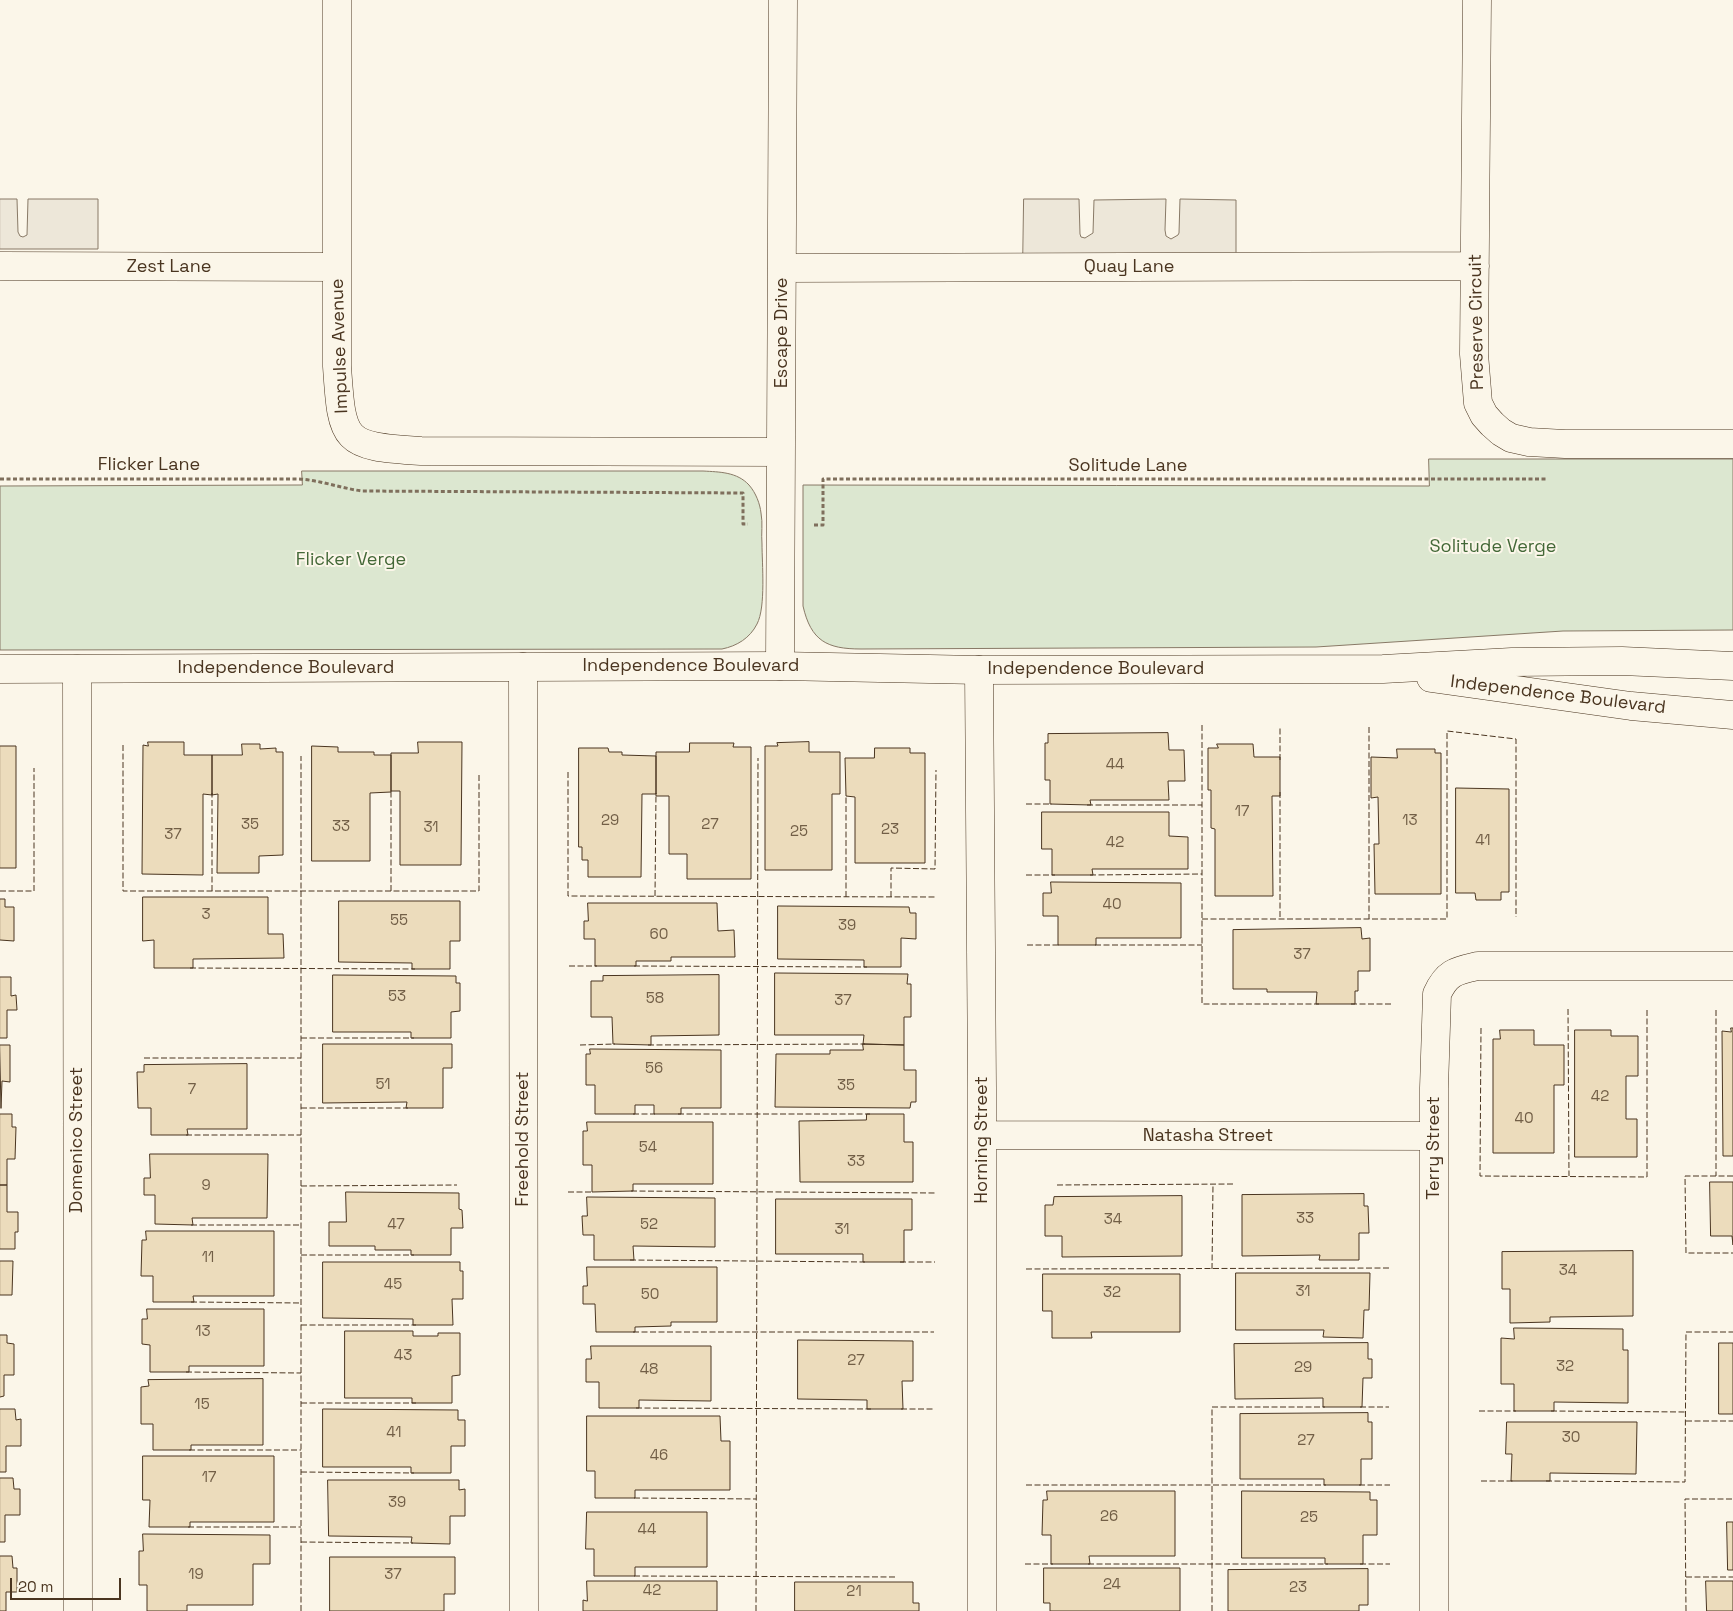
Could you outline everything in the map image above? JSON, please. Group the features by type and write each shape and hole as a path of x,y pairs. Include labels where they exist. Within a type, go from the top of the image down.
{"street":[{"name":"Impulse Avenue","path":"337,0 337,366 339,405 342,420 346,430 353,438 364,445 380,449 421,451 781,452"},
{"name":"Escape Drive","path":"780,666 783,0"},
{"name":"Preserve Circuit","path":"1477,0 1474,354 1478,403 1484,416 1501,432 1511,438 1529,442 1564,444 1733,444"},
{"name":"Zest Lane","path":"0,266 337,267"},
{"name":"Quay Lane","path":"782,268 1475,266"},
{"name":"Independence Boulevard","path":"0,669 780,666 979,670 1383,669 1542,661 1622,661 1732,666"},
{"name":"Freehold Street","path":"523,667 524,1611"},
{"name":"Domenico Street","path":"76,669 78,1611"},
{"name":"Independence Boulevard","path":"1383,669 1454,682 1631,706 1733,715"},
{"name":"Horning Street","path":"979,670 982,1135 982,1611"},
{"name":"Terry Street","path":"1434,1611 1434,1136 1436,1003 1437,994 1442,982 1450,974 1478,966 1733,966"},
{"name":"Natasha Street","path":"982,1135 1434,1136"}],"path":[{"name":"Flicker Lane","path":"0,479 298,479 316,480 342,488 362,491 743,493 743,524"},
{"name":"Solitude Lane","path":"823,525 823,479 1434,479"}],"green space":[{"name":"Solitude Verge","path":"1429,459 1733,459 1733,630 1563,631 1316,647 849,649 830,645 822,641 806,618 803,606 803,485 1429,486"},
{"name":"Flicker Verge","path":"302,471 703,471 734,475 749,485 757,499 760,510 762,521 763,585 760,616 754,629 747,637 733,646 722,649 0,650 0,486 302,485"}],"shaded area":[{"path":"0,199 17,199 18,232 23,237 27,235 28,199 98,199 98,249 0,249"},
{"path":"1024,199 1079,199 1080,234 1081,237 1085,238 1093,233 1094,200 1166,199 1165,230 1166,236 1171,239 1179,233 1180,199 1236,200 1236,267 1023,267"}],"building":[{"path":"1168,733 1169,750 1184,750 1185,781 1168,781 1169,800 1090,800 1091,805 1050,804 1050,780 1045,780 1045,743 1048,743 1048,734"},
{"path":"148,742 184,742 184,755 212,755 212,795 203,794 203,875 142,874 143,745 148,746"},
{"path":"418,742 462,742 461,865 400,865 400,791 391,791 391,753 418,753"},
{"path":"809,742 809,752 840,752 840,794 832,794 832,870 765,870 765,746 778,746 777,743"},
{"path":"690,743 734,743 733,747 751,747 751,879 687,879 687,854 669,854 669,796 656,796 656,752 689,752"},
{"path":"242,744 260,744 260,749 276,748 276,752 283,752 283,855 259,856 259,873 217,873 218,794 212,795 212,755 242,755"},
{"path":"1217,744 1253,744 1254,757 1280,757 1280,796 1272,796 1273,896 1215,896 1215,829 1211,828 1211,790 1208,790 1208,748 1218,748"},
{"path":"0,746 16,746 16,868 0,868"},
{"path":"312,746 338,747 338,752 374,752 374,755 391,755 391,792 370,793 370,861 312,861"},
{"path":"579,748 608,748 609,752 622,752 622,755 656,756 656,794 642,794 641,877 588,877 588,860 582,860 582,847 579,847"},
{"path":"875,748 910,748 910,753 925,753 925,863 855,863 855,797 846,796 845,758 874,758"},
{"path":"1397,749 1435,749 1435,753 1441,753 1441,894 1375,894 1374,844 1379,844 1378,797 1371,798 1371,757 1397,758"},
{"path":"1456,788 1509,789 1509,892 1501,892 1501,900 1476,900 1475,893 1456,893"},
{"path":"1042,812 1169,812 1169,836 1188,837 1188,869 1092,869 1093,875 1052,875 1052,849 1042,849"},
{"path":"1051,882 1181,883 1181,938 1096,938 1096,945 1058,945 1058,916 1043,916 1043,893 1051,893"},
{"path":"143,897 268,897 268,934 283,934 284,958 193,959 193,968 154,968 154,940 143,941"},
{"path":"0,899 5,899 5,907 14,907 14,941 0,940"},
{"path":"339,901 460,901 460,941 450,941 450,969 412,969 412,963 339,962"},
{"path":"588,903 717,903 718,931 734,930 735,957 671,957 671,961 636,961 636,966 595,966 595,939 584,939 584,921 588,921"},
{"path":"778,906 909,907 910,913 916,913 916,939 901,938 901,967 864,967 864,960 778,959"},
{"path":"1361,928 1362,939 1370,938 1370,971 1358,971 1358,991 1355,991 1355,1004 1316,1004 1317,992 1267,992 1267,989 1233,989 1233,930"},
{"path":"775,973 908,974 907,984 911,984 911,1017 904,1017 904,1045 863,1044 864,1035 775,1035"},
{"path":"333,975 456,976 456,983 460,983 460,1011 451,1012 451,1038 411,1038 411,1032 333,1032"},
{"path":"719,975 719,1035 651,1036 651,1045 613,1044 612,1017 591,1017 591,981 603,981 603,976"},
{"path":"0,977 11,977 11,996 16,995 17,1010 7,1010 7,1038 0,1038"},
{"path":"1731,1028 1733,1028 1733,1156 1723,1156 1722,1031 1731,1032"},
{"path":"1500,1030 1534,1030 1534,1045 1564,1045 1564,1085 1554,1085 1554,1153 1493,1153 1493,1039 1500,1039"},
{"path":"1575,1030 1611,1030 1611,1036 1638,1036 1638,1076 1626,1076 1626,1119 1637,1119 1637,1157 1575,1157"},
{"path":"323,1044 452,1044 452,1068 443,1068 443,1108 406,1108 407,1102 323,1103"},
{"path":"863,1044 904,1045 904,1070 916,1070 916,1102 911,1102 910,1108 775,1107 776,1054 830,1054 830,1050 863,1050"},
{"path":"0,1045 10,1045 10,1082 2,1081 1,1108"},
{"path":"590,1049 721,1050 721,1108 681,1108 681,1114 654,1114 654,1105 635,1105 635,1114 595,1114 595,1085 586,1085 586,1054 590,1054"},
{"path":"247,1064 247,1129 187,1129 188,1135 151,1135 151,1108 138,1108 137,1072 144,1072 144,1065"},
{"path":"0,1114 12,1114 12,1127 16,1127 15,1159 7,1159 7,1185 0,1185"},
{"path":"867,1114 904,1114 904,1142 913,1142 913,1182 800,1182 799,1121 866,1120"},
{"path":"587,1122 713,1122 713,1184 633,1184 633,1191 592,1192 592,1165 583,1165 583,1131 587,1131"},
{"path":"150,1154 268,1154 267,1218 192,1218 193,1225 155,1224 155,1195 144,1195 144,1178 150,1178"},
{"path":"1710,1182 1733,1182 1733,1245 1732,1236 1711,1236"},
{"path":"0,1185 7,1185 7,1212 18,1212 18,1232 15,1232 15,1249 0,1249"},
{"path":"346,1192 459,1193 459,1209 462,1210 463,1228 451,1228 451,1255 411,1255 411,1250 375,1250 375,1246 329,1246 329,1222 346,1222"},
{"path":"1364,1194 1364,1206 1368,1206 1369,1233 1359,1233 1359,1260 1319,1260 1320,1255 1242,1256 1242,1195"},
{"path":"1182,1196 1182,1256 1062,1257 1062,1236 1045,1236 1045,1205 1053,1205 1054,1197"},
{"path":"587,1197 715,1198 715,1247 633,1246 634,1260 594,1260 594,1235 583,1235 582,1216 587,1216"},
{"path":"776,1199 912,1199 912,1230 904,1230 904,1262 863,1262 863,1254 776,1254"},
{"path":"146,1231 274,1231 274,1296 193,1296 194,1302 153,1302 153,1276 141,1276 142,1240 146,1240"},
{"path":"1633,1251 1633,1316 1550,1317 1550,1322 1510,1323 1510,1289 1502,1289 1502,1252"},
{"path":"0,1261 13,1261 12,1295 0,1295"},
{"path":"323,1262 460,1262 460,1271 463,1271 463,1299 452,1299 453,1325 413,1325 413,1319 323,1318"},
{"path":"587,1267 717,1267 717,1322 671,1322 671,1326 635,1327 635,1332 596,1332 595,1304 583,1304 583,1286 587,1286"},
{"path":"1236,1273 1370,1273 1369,1310 1364,1310 1363,1338 1323,1337 1324,1330 1236,1330"},
{"path":"1043,1274 1180,1274 1180,1332 1091,1332 1092,1338 1052,1338 1052,1311 1043,1311"},
{"path":"147,1309 264,1309 264,1366 189,1366 189,1372 150,1372 150,1345 142,1344 142,1319 147,1319"},
{"path":"1514,1328 1623,1329 1623,1350 1628,1350 1628,1403 1554,1402 1554,1411 1514,1411 1514,1384 1501,1384 1501,1338 1514,1339"},
{"path":"345,1331 413,1331 413,1336 438,1336 438,1333 460,1333 460,1375 452,1376 452,1403 412,1403 412,1398 345,1398"},
{"path":"0,1335 7,1335 7,1343 14,1344 14,1375 4,1375 4,1396 0,1397"},
{"path":"798,1340 913,1341 913,1381 902,1381 903,1409 867,1409 867,1400 798,1399"},
{"path":"1368,1343 1368,1359 1372,1359 1372,1378 1363,1378 1362,1407 1323,1407 1323,1398 1235,1399 1234,1344"},
{"path":"1719,1343 1733,1343 1733,1414 1719,1414"},
{"path":"591,1346 711,1346 711,1401 639,1400 639,1408 599,1408 599,1382 586,1382 586,1359 591,1359"},
{"path":"263,1379 263,1445 191,1445 191,1450 153,1450 153,1424 141,1424 141,1387 149,1386 148,1380"},
{"path":"0,1409 15,1409 16,1420 21,1419 21,1446 6,1446 6,1472 0,1472"},
{"path":"323,1409 458,1410 458,1420 465,1420 465,1446 451,1446 451,1473 411,1473 411,1467 323,1467"},
{"path":"1368,1413 1368,1422 1372,1422 1372,1459 1361,1459 1361,1485 1324,1485 1324,1479 1240,1479 1240,1414"},
{"path":"587,1416 720,1416 721,1441 730,1441 730,1490 635,1490 635,1498 595,1498 595,1471 587,1471"},
{"path":"1507,1422 1637,1422 1636,1474 1550,1473 1550,1481 1511,1481 1512,1454 1506,1454"},
{"path":"143,1456 274,1456 274,1522 190,1522 190,1527 149,1527 150,1500 143,1500"},
{"path":"0,1478 13,1478 14,1489 20,1489 20,1515 5,1515 5,1542 0,1542"},
{"path":"328,1480 459,1480 459,1490 465,1489 465,1516 450,1516 450,1544 411,1543 412,1537 329,1536"},
{"path":"1047,1491 1175,1491 1175,1556 1089,1556 1090,1564 1051,1564 1051,1535 1042,1535 1043,1500 1047,1500"},
{"path":"1242,1491 1370,1492 1370,1500 1377,1500 1377,1535 1363,1535 1363,1564 1325,1564 1325,1558 1242,1558"},
{"path":"587,1512 707,1512 707,1567 635,1567 635,1576 594,1576 594,1549 586,1549"},
{"path":"1727,1522 1733,1522 1733,1570 1728,1570"},
{"path":"143,1534 270,1535 270,1564 253,1564 253,1605 187,1605 187,1611 147,1611 147,1585 139,1585 139,1551 143,1551"},
{"path":"0,1556 12,1556 13,1568 17,1568 17,1592 6,1592 6,1611 0,1611"},
{"path":"330,1557 455,1557 455,1594 444,1594 444,1611 330,1611"},
{"path":"1044,1568 1180,1568 1180,1611 1050,1611 1050,1603 1044,1603"},
{"path":"1368,1569 1368,1605 1359,1605 1359,1611 1228,1611 1228,1570"},
{"path":"587,1581 717,1581 717,1611 583,1611 583,1600 587,1601"},
{"path":"1706,1581 1733,1581 1733,1611 1707,1611"},
{"path":"795,1582 913,1582 913,1603 919,1603 919,1611 795,1611"}],"fence":[{"path":"1202,725 1202,1004 1319,1004"},
{"path":"1280,727 1280,760"},
{"path":"1369,727 1369,919"},
{"path":"1202,919 1447,919 1447,731 1516,739 1516,917"},
{"path":"123,745 123,891 479,891 479,775"},
{"path":"301,756 301,1611"},
{"path":"756,1611 758,758"},
{"path":"0,891 34,891 34,768"},
{"path":"891,897 891,868 935,869 936,770"},
{"path":"568,772 568,896 935,897"},
{"path":"391,791 391,891"},
{"path":"1280,792 1280,919"},
{"path":"212,793 212,891"},
{"path":"655,896 656,793"},
{"path":"846,795 846,897"},
{"path":"1026,804 1052,804"},
{"path":"1087,805 1202,805"},
{"path":"1090,875 1202,874"},
{"path":"1026,875 1055,875"},
{"path":"1027,945 1060,945"},
{"path":"1095,945 1202,945"},
{"path":"569,966 597,966"},
{"path":"634,966 867,967"},
{"path":"190,968 415,969"},
{"path":"1351,1004 1391,1004"},
{"path":"1568,1009 1569,1176"},
{"path":"1481,1028 1480,1176 1647,1177 1647,1010"},
{"path":"1716,1010 1716,1176"},
{"path":"301,1038 414,1038"},
{"path":"580,1045 615,1044"},
{"path":"648,1045 865,1044"},
{"path":"144,1058 301,1058"},
{"path":"301,1108 408,1108"},
{"path":"633,1114 655,1114"},
{"path":"678,1114 870,1114"},
{"path":"186,1135 301,1135"},
{"path":"1733,1176 1685,1176 1686,1253 1733,1253"},
{"path":"1212,1269 1213,1184"},
{"path":"1057,1185 1235,1184"},
{"path":"301,1186 457,1185"},
{"path":"631,1191 935,1193"},
{"path":"568,1192 593,1192"},
{"path":"191,1225 301,1225"},
{"path":"301,1255 414,1255"},
{"path":"630,1260 865,1262"},
{"path":"900,1262 935,1262"},
{"path":"1026,1269 1391,1268"},
{"path":"191,1302 301,1303"},
{"path":"301,1325 416,1325"},
{"path":"633,1332 934,1332"},
{"path":"1546,1481 1685,1482 1686,1332 1733,1332"},
{"path":"186,1372 301,1373"},
{"path":"301,1403 416,1403"},
{"path":"1212,1611 1212,1407 1325,1407"},
{"path":"1360,1407 1389,1407"},
{"path":"636,1408 871,1409"},
{"path":"901,1409 933,1409"},
{"path":"1479,1411 1516,1411"},
{"path":"1551,1411 1686,1412"},
{"path":"1686,1421 1733,1421"},
{"path":"189,1450 301,1450"},
{"path":"301,1472 414,1473"},
{"path":"1481,1481 1514,1481"},
{"path":"1026,1485 1326,1485"},
{"path":"1359,1485 1390,1485"},
{"path":"634,1498 756,1499"},
{"path":"1686,1611 1685,1499 1733,1499"},
{"path":"188,1527 301,1527"},
{"path":"301,1542 413,1543"},
{"path":"1025,1564 1053,1564"},
{"path":"1088,1564 1328,1564"},
{"path":"1360,1564 1390,1564"},
{"path":"634,1576 896,1577"},
{"path":"1686,1577 1733,1577"}]}
